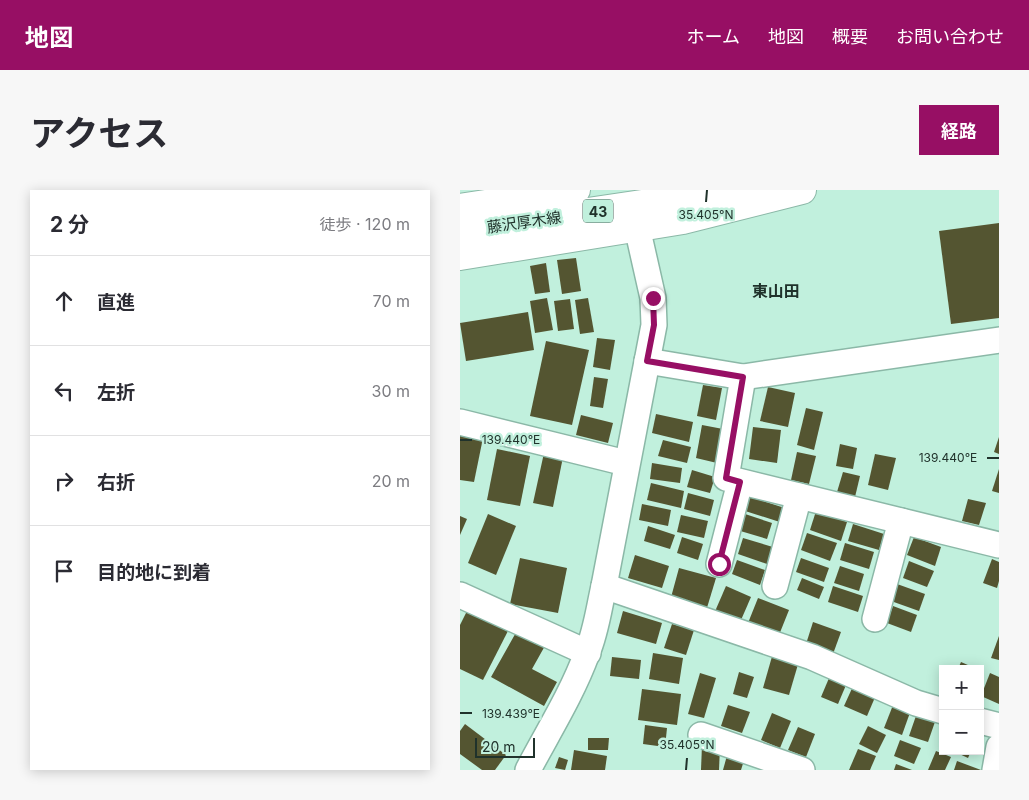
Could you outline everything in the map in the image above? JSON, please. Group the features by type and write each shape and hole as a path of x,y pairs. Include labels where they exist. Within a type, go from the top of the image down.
{"main road":[{"name":"藤沢厚木線","path":"460,208 576,190"},
{"name":"藤沢厚木線","path":"460,231 737,190"},
{"path":"460,256 683,220 802,190"}],"street":[{"path":"528,770 588,653 597,622 654,325 653,298 637,227"},
{"path":"647,361 743,377 999,340"},
{"path":"743,377 726,478 999,544"},
{"path":"460,422 626,463"},
{"path":"719,564 740,482"},
{"path":"775,586 800,496"},
{"path":"875,619 901,521"},
{"path":"604,586 812,658 916,703 939,709"},
{"path":"460,595 588,653"},
{"path":"984,722 999,726"},
{"path":"701,735 802,770"},
{"path":"994,770 999,748"}],"building":[{"path":"999,223 999,318 951,324 939,231"},
{"path":"576,258 581,291 562,294 557,260"},
{"path":"546,263 550,292 535,294 530,266"},
{"path":"547,298 553,330 535,333 530,301"},
{"path":"588,298 594,332 580,334 575,300"},
{"path":"570,299 574,329 558,331 554,301"},
{"path":"528,312 534,350 466,361 460,323"},
{"path":"597,338 615,340 610,370 593,367"},
{"path":"546,341 589,350 572,425 530,416"},
{"path":"594,377 608,379 603,408 590,406"},
{"path":"703,385 722,388 716,420 697,416"},
{"path":"768,387 795,393 788,427 760,421"},
{"path":"806,408 823,412 814,450 797,445"},
{"path":"656,414 693,422 689,442 652,433"},
{"path":"581,415 613,423 608,443 576,435"},
{"path":"702,425 723,429 717,463 696,458"},
{"path":"753,427 781,430 777,463 749,459"},
{"path":"460,428 484,433 474,482 460,480"},
{"path":"999,437 999,454 994,452"},
{"path":"663,440 691,447 687,463 658,456"},
{"path":"840,444 857,448 853,469 836,466"},
{"path":"497,449 530,456 520,506 487,500"},
{"path":"797,452 816,456 809,484 791,480"},
{"path":"544,453 563,457 553,507 533,503"},
{"path":"875,454 896,458 888,490 868,485"},
{"path":"652,463 682,468 680,483 650,479"},
{"path":"999,469 999,493 992,491"},
{"path":"692,470 715,477 710,493 687,487"},
{"path":"843,472 860,476 855,497 837,492"},
{"path":"651,483 684,491 681,508 647,500"},
{"path":"688,493 714,500 710,516 684,509"},
{"path":"747,496 791,510 786,524 742,510"},
{"path":"968,499 986,503 979,525 962,521"},
{"path":"642,504 671,510 668,526 639,520"},
{"path":"816,511 847,522 841,541 810,530"},
{"path":"742,513 772,523 767,539 737,530"},
{"path":"488,514 516,526 496,575 468,563"},
{"path":"681,515 708,521 704,538 677,532"},
{"path":"460,516 467,519 460,535"},
{"path":"853,524 884,534 879,550 848,541"},
{"path":"648,526 675,535 670,549 644,541"},
{"path":"807,533 837,543 830,561 801,550"},
{"path":"682,537 703,544 698,560 677,553"},
{"path":"914,537 941,547 935,566 907,555"},
{"path":"743,538 776,548 770,565 738,554"},
{"path":"845,543 874,552 869,569 840,560"},
{"path":"635,555 669,566 662,588 628,578"},
{"path":"520,558 567,568 558,613 510,604"},
{"path":"801,558 829,568 824,582 796,572"},
{"path":"992,559 999,562 997,588 983,583"},
{"path":"737,560 765,570 760,585 732,574"},
{"path":"909,561 934,571 927,587 903,578"},
{"path":"840,566 864,574 859,591 834,583"},
{"path":"679,568 716,578 706,611 670,601"},
{"path":"802,578 824,587 819,599 797,590"},
{"path":"897,584 925,594 919,611 891,601"},
{"path":"726,586 751,597 738,627 713,616"},
{"path":"833,586 863,596 858,612 828,602"},
{"path":"758,598 789,610 777,640 746,628"},
{"path":"893,606 917,615 911,632 887,623"},
{"path":"469,607 510,627 483,680 460,669 460,625"},
{"path":"623,611 662,623 656,644 617,633"},
{"path":"813,622 841,632 833,654 806,644"},
{"path":"672,624 694,630 686,655 664,648"},
{"path":"518,629 546,644 532,669 557,682 544,706 491,677"},
{"path":"999,636 999,660 991,658"},
{"path":"653,653 683,658 679,684 649,679"},
{"path":"773,653 799,661 789,695 763,688"},
{"path":"612,657 641,660 639,679 610,676"},
{"path":"832,671 849,678 838,704 821,697"},
{"path":"739,672 754,677 747,698 733,694"},
{"path":"700,673 716,678 704,718 688,714"},
{"path":"990,673 999,677 999,704 984,697 984,688"},
{"path":"854,684 876,695 867,716 844,706"},
{"path":"642,689 681,694 677,725 638,720"},
{"path":"895,700 912,707 902,735 884,728"},
{"path":"728,705 750,712 742,733 721,726"},
{"path":"918,710 937,716 928,742 909,736"},
{"path":"772,713 791,721 780,748 761,740"},
{"path":"465,724 506,755 495,770 482,770 460,754 460,731"},
{"path":"645,725 667,728 665,747 643,744"},
{"path":"868,726 886,735 877,753 859,744"},
{"path":"798,727 815,734 806,757 788,750"},
{"path":"588,738 609,738 608,750 588,750"},
{"path":"900,740 921,748 914,764 894,756"},
{"path":"702,745 720,746 719,770 701,770"},
{"path":"858,749 876,756 870,770 849,770"},
{"path":"574,750 607,756 605,770 571,770"},
{"path":"936,751 939,752 939,755 951,757 945,770 928,770"},
{"path":"728,752 745,757 741,770 723,770"},
{"path":"559,757 568,760 565,770 555,768"},
{"path":"957,761 981,770 954,770"},
{"path":"896,764 912,770 894,770"}],"district":[{"name":"東山田","path":"776,291"}],"route":[{"path":"653,298 654,325 647,361 743,377 726,478 740,482 719,564"}]}
